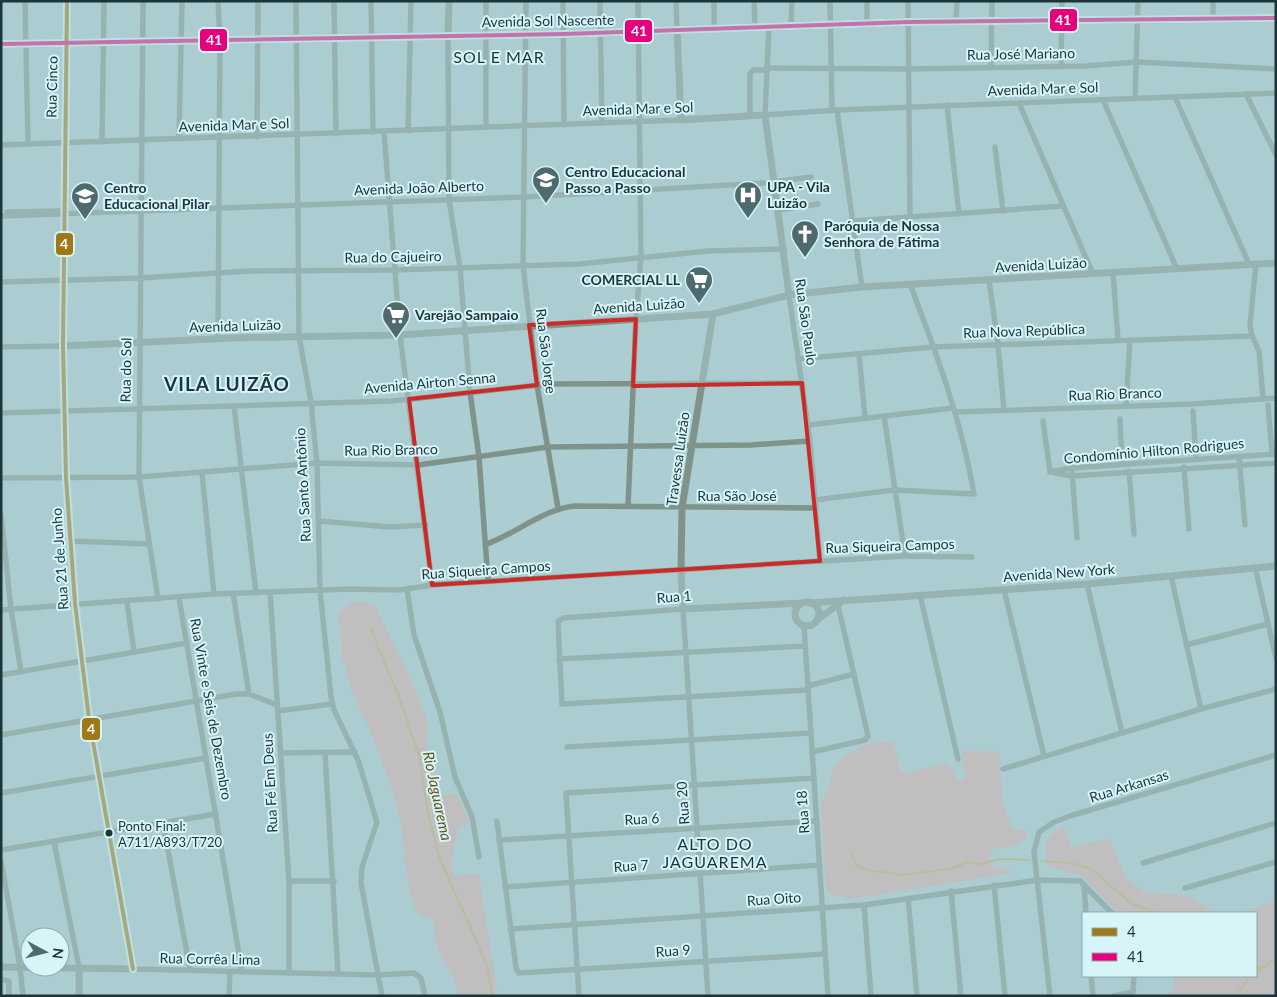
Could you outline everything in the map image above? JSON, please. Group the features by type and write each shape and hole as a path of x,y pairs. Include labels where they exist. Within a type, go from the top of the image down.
{"main road":[{"name":"Avenida Sol Nascente","path":"1,44 564,34 909,22 1276,18"}],"street":[{"path":"25,1 28,144"},
{"name":"Rua Cinco","path":"64,143 67,1"},
{"path":"102,142 104,1"},
{"name":"Rua do Sol","path":"143,1 142,211 138,409 139,477 158,599"},
{"path":"179,139 183,41 182,1"},
{"path":"218,1 220,40 218,339"},
{"path":"257,137 258,1"},
{"name":"Rua Santo Antônio","path":"296,1 299,336 311,402 317,463 320,590 332,704 355,752 377,824 362,867 361,882 377,975"},
{"path":"334,1 336,134"},
{"path":"371,1 373,132"},
{"path":"408,131 411,1"},
{"path":"449,1 447,129 449,200 460,268 470,392 479,457 487,544 488,581"},
{"path":"486,1 486,128"},
{"name":"Rua São Jorge","path":"526,1 523,265 536,385 558,508"},
{"path":"563,1 564,125"},
{"path":"600,1 602,123"},
{"path":"628,506 636,319 641,256 642,190 638,122 638,1"},
{"path":"676,1 680,120"},
{"path":"714,1 714,28"},
{"path":"754,1 755,27"},
{"path":"791,26 792,1"},
{"path":"830,1 830,69 834,110 862,287"},
{"path":"867,1 867,24"},
{"path":"908,1 910,218"},
{"path":"956,22 957,1"},
{"path":"991,67 992,1"},
{"path":"1061,66 1062,1"},
{"path":"1136,99 1138,1"},
{"path":"1213,1 1213,19"},
{"name":"Rua São Paulo","path":"770,26 766,69 765,114 808,424 820,561"},
{"name":"Rua José Mariano","path":"750,116 750,74 753,70 1061,66 1137,62 1276,69"},
{"name":"Avenida Mar e Sol","path":"1,145 298,136 680,120 947,105 1276,93"},
{"path":"1246,94 1276,155"},
{"path":"1175,98 1253,264 1250,324 1252,336 1259,352 1263,399"},
{"path":"1103,100 1177,269"},
{"path":"1019,103 1093,274"},
{"path":"947,105 960,214"},
{"path":"384,132 400,335 432,584"},
{"name":"Rua 21 de Junho","path":"64,143 64,413 74,603 90,719 111,832 133,969"},
{"path":"996,147 1003,211"},
{"name":"Avenida João Alberto","path":"1,214 61,215 64,213 449,200 775,182 811,177"},
{"path":"779,210 818,204"},
{"path":"853,221 1062,206"},
{"name":"Rua do Cajueiro","path":"1,282 140,278 219,272 394,270 579,264 641,256 708,251 784,249"},
{"name":"Avenida Luizão","path":"1,347 139,344 299,336 400,335 713,314 789,295 862,287 1276,263"},
{"path":"1113,273 1118,340"},
{"path":"989,280 1004,410"},
{"path":"815,500 894,490 974,494 967,451 934,347 910,284"},
{"name":"Travessa Luizão","path":"683,609 681,570 682,508 713,314"},
{"name":"Rua Nova República","path":"798,359 934,347 1252,336"},
{"path":"1126,406 1130,340"},
{"path":"859,354 865,418"},
{"name":"Avenida Airton Senna","path":"1,413 64,413 311,402 409,400 536,385 633,386 802,383"},
{"name":"Rua Rio Branco","path":"808,424 954,410 1126,406 1276,398"},
{"path":"1268,405 1274,454"},
{"path":"234,406 256,593"},
{"path":"1193,412 1196,459"},
{"path":"884,416 905,556"},
{"path":"1120,419 1126,464 1129,472 1134,534"},
{"path":"1043,421 1050,472"},
{"name":"Rua Rio Branco","path":"1,478 139,477 202,473 241,467 317,463 418,465 509,451 548,448 751,446 810,441"},
{"name":"Condomínio Hilton Rodrigues","path":"1050,472 1072,468 1274,454"},
{"path":"1239,456 1245,525"},
{"path":"1184,460 1189,529"},
{"name":"Condomínio Hilton Rodrigues","path":"1050,472 1072,476 1276,463"},
{"path":"1072,468 1077,538"},
{"path":"202,473 214,594"},
{"name":"Rua São José","path":"487,544 511,534 558,508 587,505 682,508 816,508"},
{"path":"1,513 11,609 21,672"},
{"path":"318,521 390,526 425,525"},
{"path":"71,541 148,544"},
{"name":"Rua Siqueira Campos","path":"1,610 74,603 127,602 214,594 407,589 432,584 905,556 972,557"},
{"name":"Avenida New York","path":"807,603 1087,584 1276,566"},
{"path":"1255,567 1276,658"},
{"path":"1171,576 1201,709"},
{"path":"1087,584 1122,733"},
{"path":"407,589 414,635 440,712 456,777 472,817 480,857"},
{"path":"1004,590 1044,756"},
{"name":"Rua Fé Em Deus","path":"270,592 289,881 289,973"},
{"path":"233,593 249,694"},
{"path":"920,595 958,759"},
{"name":"Rua Vinte e Seis de Dezembro","path":"179,598 242,972"},
{"path":"127,602 134,652"},
{"path":"786,603 793,606 798,622 804,626 811,625 841,602 867,738 812,752"},
{"path":"795,613 798,606 807,603 818,610 817,620"},
{"name":"Rua 1","path":"559,659 557,624 558,621 564,618 683,609 807,603"},
{"name":"Rua 20","path":"683,609 708,996"},
{"path":"1186,645 1268,624"},
{"name":"Rua 18","path":"804,626 828,996"},
{"path":"1,675 187,643"},
{"path":"805,646 559,659 562,704 808,688 854,674"},
{"path":"1003,769 1201,709 1276,689"},
{"path":"1,735 236,694 249,694 278,708 332,704"},
{"path":"567,747 811,733"},
{"path":"281,753 325,754 355,752"},
{"path":"325,754 338,973"},
{"name":"Rua Arkansas","path":"1050,996 1035,842 1039,832 1054,822 1276,755"},
{"path":"1,793 206,758"},
{"path":"579,996 573,882 565,795 569,792 814,778"},
{"path":"1,850 216,814"},
{"path":"497,820 510,928"},
{"name":"Rua 6","path":"499,840 817,821"},
{"path":"163,823 190,970"},
{"path":"1143,863 1276,823"},
{"path":"54,842 79,967 79,996"},
{"path":"1,861 20,967"},
{"path":"1185,888 1276,862"},
{"name":"Rua 7","path":"505,887 820,865"},
{"name":"Rua Oito","path":"510,928 703,917 864,905 1038,880 1072,879 1084,884"},
{"path":"289,881 334,881"},
{"path":"1084,884 1086,912"},
{"path":"1084,884 1111,912"},
{"path":"994,885 1005,996"},
{"path":"951,891 961,996"},
{"path":"908,898 917,996"},
{"path":"864,905 871,996"},
{"name":"Rua 9","path":"510,928 516,968 521,973 825,954"},
{"name":"Rua Corrêa Lima","path":"1,967 20,967"},
{"name":"Rua Corrêa Lima","path":"70,967 377,975 417,974 420,978 424,996"},
{"path":"229,996 230,972"},
{"path":"377,975 382,996"},
{"path":"21,977 23,996"},
{"path":"1091,977 1093,996"},
{"path":"1114,996 1133,992 1134,977"},
{"path":"1,979 8,980 9,996"}],"highlighted area":[{"path":"636,319 633,386 802,383 820,561 432,585 409,399 537,385 529,325"}],"shaded area":[{"path":"362,601 375,606 421,702 428,723 427,755 440,797 456,793 470,824 459,827 451,860 454,875 479,874 498,996 457,996 455,981 438,950 433,919 419,914 412,902 404,858 403,836 392,788 370,730 351,690 342,656 338,612 352,603"},
{"path":"884,741 894,743 900,770 907,773 948,763 958,781 962,781 965,777 961,751 1000,751 1003,802 1009,821 1014,830 1025,829 1028,838 1011,847 994,848 988,858 994,868 1005,867 1013,873 850,899 833,895 826,890 821,803 830,783 833,768 846,755 865,745"},
{"path":"1064,826 1071,848 1109,838 1126,877 1145,893 1173,894 1189,897 1210,912 1117,912 1081,875 1048,867 1047,843 1052,834"},
{"path":"1276,900 1276,996 1165,996 1173,990 1175,977 1257,977 1257,912 1244,912"}],"waterway":[{"name":"Rio Jaguarema","path":"371,629 404,710 420,759 427,808 439,856 487,966 493,996"},
{"path":"852,854 856,865 867,870 903,875 950,869 967,862 982,864 1000,859 1030,860"},
{"path":"1040,861 1071,863 1091,869 1131,903 1154,912"},
{"name":"Rio Jaguarema","path":"1257,971 1276,959"},
{"name":"Rio Jaguarema","path":"1257,967 1266,967"},
{"name":"Rio Jaguarema","path":"1236,996 1249,977"}],"transit line":[{"name":"4","path":"67,1 63,346 66,478 75,603 89,719 133,969"},
{"name":"41","path":"1,44 564,34 909,22 1276,18"}],"place":[{"name":"Centro Educacional Passo a Passo","path":"546,204"},
{"name":"UPA - Vila Luizão","path":"748,219"},
{"name":"Centro Educacional Pilar","path":"85,220"},
{"name":"Paróquia de Nossa Senhora de Fátima","path":"805,258"},
{"name":"COMERCIAL LL","path":"699,304"},
{"name":"Varejão Sampaio","path":"396,339"},
{"name":"Ponto Final: A711/A893/T720","path":"109,833"}],"district":[{"name":"SOL E MAR","path":"499,57"},
{"name":"VILA LUIZÃO","path":"227,384"},
{"name":"ALTO DO JAGUAREMA","path":"715,853"}]}
